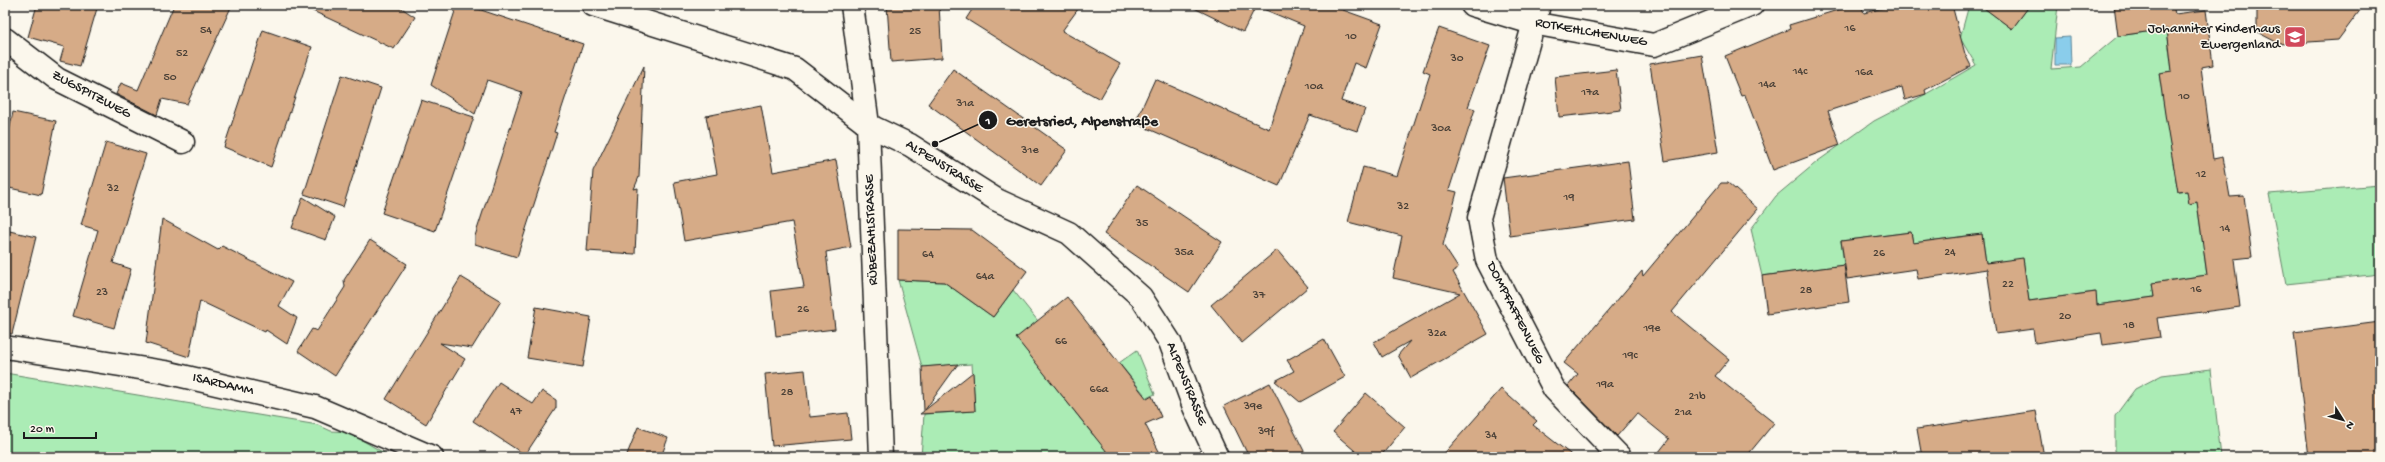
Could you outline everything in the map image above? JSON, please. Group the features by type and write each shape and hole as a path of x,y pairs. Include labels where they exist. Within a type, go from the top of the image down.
{"street":[{"name":"ALPENSTRASSE","path":"593,5 795,69 868,125 910,145 997,200 1069,233 1140,297 1170,342 1194,407 1217,457"},
{"name":"RÜBEZAHLSTRASSE","path":"852,5 868,125 881,457"},
{"name":"ROTKEHLCHENWEG","path":"1472,5 1536,14 1654,45 1752,5"},
{"name":"DOMPFAFFENWEG","path":"1536,14 1479,218 1487,260 1554,389 1620,457"},
{"name":"ZUGSPITZWEG","path":"5,39 57,79 182,142"},
{"name":"ISARDAMM","path":"5,347 165,372 315,407 432,457"}],"green space":[{"path":"1969,5 1980,5 2012,29 2030,5 2058,5 2051,69 2081,67 2118,36 2167,29 2172,71 2159,73 2178,192 2187,191 2189,203 2197,202 2207,275 2153,283 2154,297 2097,305 2095,292 2029,301 2023,259 1986,263 1982,234 1913,243 1911,232 1841,241 1844,265 1762,276 1751,229 1776,196 1818,161 1874,121 1926,94 1976,65 1960,38"},
{"path":"2380,185 2380,274 2286,284 2269,194"},
{"path":"898,280 944,282 993,317 1013,290 1038,321 1017,338 1093,435 1126,409 1115,457 921,457 924,414 975,411 972,364 922,367"},
{"path":"1137,350 1155,394 1127,407 1144,394 1119,363"},
{"path":"2211,369 2221,457 2122,457 2115,451 2115,416 2135,389 2162,375"},
{"path":"5,373 318,425 331,431 348,432 391,457 5,457"}],"water":[{"path":"2070,37 2071,65 2055,65 2055,38"}],"building":[{"path":"37,5 98,5 80,66 60,61 64,47 28,37"},
{"path":"174,5 232,5 187,104 162,99 157,115 116,94 121,83 138,90"},
{"path":"300,5 397,5 415,17 394,49"},
{"path":"457,5 466,5 583,44 554,132 557,133 517,257 475,244 475,236 522,92 487,80 475,114 431,85"},
{"path":"887,5 939,5 942,58 891,62"},
{"path":"975,5 1081,5 1062,31 1120,64 1100,99 1044,68 966,19"},
{"path":"1188,5 1329,5 1382,24 1366,68 1354,63 1341,101 1365,109 1357,131 1310,115 1279,186 1135,123 1155,79 1269,129 1304,26 1256,6 1243,32"},
{"path":"1854,5 1861,5 1864,13 1894,5 1952,5 1965,54 1971,66 1925,90 1926,94 1905,100 1902,87 1828,111 1840,145 1773,170 1745,95 1741,96 1725,56 1790,29 1789,25"},
{"path":"1980,5 2030,5 2012,29"},
{"path":"2114,5 2173,5 2175,14 2206,10 2213,65 2201,67 2213,159 2223,157 2230,197 2244,196 2252,257 2234,259 2240,307 2157,318 2160,337 2103,345 2101,333 2035,343 2033,329 1996,334 1987,269 1918,279 1916,269 1847,279 1841,241 1911,232 1913,243 1982,234 1986,263 2023,258 2029,301 2096,292 2097,305 2154,297 2152,283 2207,275 2197,202 2189,204 2187,191 2178,192 2166,121 2159,73 2172,71 2167,29 2118,36"},
{"path":"2257,5 2364,5 2338,40 2280,44 2257,32"},
{"path":"1439,28 1490,46 1468,107 1475,109 1449,190 1457,192 1443,245 1458,268 1453,272 1488,334 1411,378 1398,355 1410,341 1382,357 1374,342 1460,293 1393,278 1402,236 1348,222 1363,167 1397,176 1430,74 1423,71"},
{"path":"263,30 312,47 271,167 224,147"},
{"path":"1702,55 1718,152 1665,161 1650,64"},
{"path":"644,66 639,177 634,189 638,188 635,254 587,251 593,171"},
{"path":"953,69 1067,150 1041,186 928,104"},
{"path":"1616,70 1621,110 1559,117 1555,77"},
{"path":"342,75 381,88 343,207 304,194"},
{"path":"421,100 474,117 435,231 382,213"},
{"path":"761,105 773,172 836,160 851,247 826,252 835,329 776,336 771,291 804,287 792,222 684,241 674,182 717,174 706,116"},
{"path":"13,112 56,121 41,195 5,187 5,151"},
{"path":"106,142 146,154 113,263 131,269 114,328 73,316 98,230 81,225"},
{"path":"1628,161 1635,219 1510,236 1503,178"},
{"path":"1721,183 1728,183 1758,209 1672,312 1729,359 1715,376 1774,423 1746,457 1655,457 1669,439 1637,413 1617,436 1568,386 1578,374 1564,363 1642,271 1643,276"},
{"path":"1137,185 1222,242 1189,292 1104,234"},
{"path":"303,197 335,217 326,240 292,228"},
{"path":"162,219 218,250 222,246 292,282 279,306 297,318 287,344 266,330 265,332 200,301 189,357 146,343"},
{"path":"898,229 972,230 1027,271 993,317 944,282 898,280"},
{"path":"5,230 36,237 12,334 5,333"},
{"path":"370,240 407,264 335,376 298,351 312,329 317,331 345,287 344,280"},
{"path":"1277,250 1308,287 1242,343 1211,305"},
{"path":"1844,265 1849,302 1767,314 1762,276"},
{"path":"461,277 501,301 472,348 440,343 465,359 426,424 386,399"},
{"path":"1067,297 1147,399 1152,396 1161,417 1145,424 1162,457 1111,457 1016,338"},
{"path":"536,307 591,317 583,367 527,358"},
{"path":"2380,322 2380,457 2309,457 2294,333"},
{"path":"1324,339 1345,377 1300,402 1275,381 1294,371 1287,360"},
{"path":"958,364 925,410 973,372 975,411 920,414 924,411 922,367"},
{"path":"805,370 810,417 848,413 851,439 772,446 765,374"},
{"path":"499,382 533,404 542,391 556,400 556,408 525,455 473,421"},
{"path":"1270,383 1307,457 1249,457 1224,406"},
{"path":"1501,389 1537,421 1533,425 1574,457 1441,457"},
{"path":"1366,393 1405,427 1380,457 1362,457 1333,432"},
{"path":"2036,411 2044,457 1922,457 1917,429"},
{"path":"638,427 668,438 661,457 626,457"}],"place":[{"name":"Johanniter Kinderhaus Zwergenland","path":"2295,37"},
{"name":"Geretsried, Alpenstraße","path":"935,144"}]}
